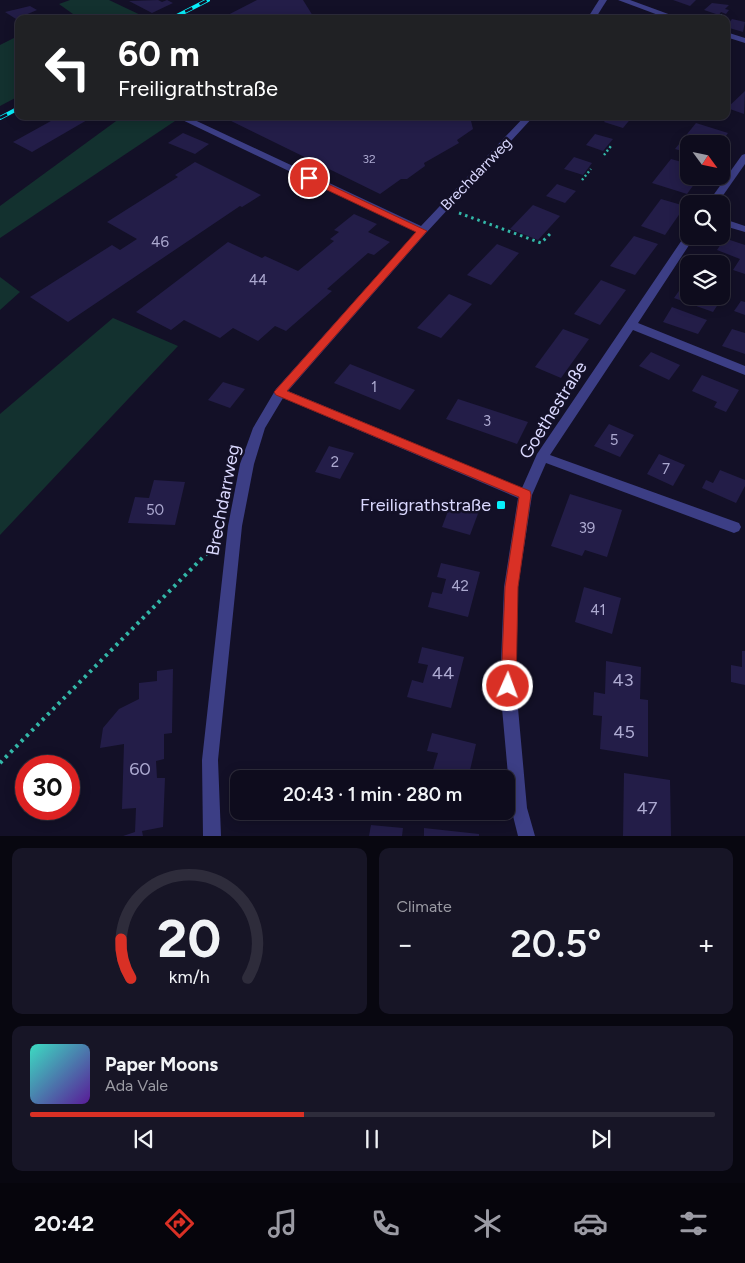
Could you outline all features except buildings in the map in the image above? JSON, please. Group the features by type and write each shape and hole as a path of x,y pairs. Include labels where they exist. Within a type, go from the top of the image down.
{"street":[{"path":"594,15 603,0"},
{"path":"622,0 666,15"},
{"path":"730,35 745,40"},
{"path":"186,120 422,231"},
{"name":"Brechdarrweg","path":"212,836 210,760 234,526 247,464 259,428 280,392 422,231 526,120"},
{"path":"718,195 745,157"},
{"path":"730,224 745,229"},
{"name":"Goethestraße","path":"527,836 519,808 508,686 511,587 525,495 542,457 684,245"},
{"path":"630,324 745,371"},
{"path":"280,392 525,495"},
{"path":"542,457 734,528"}],"path":[{"path":"604,155 611,146"},
{"path":"582,180 591,169"},
{"path":"459,212 542,243 552,232"},
{"path":"0,763 234,526"}],"green space":[{"path":"70,0 109,0 141,15 74,15 59,4"},
{"path":"15,38 15,98 0,106 0,45"},
{"path":"118,120 175,121 0,238 0,206"},
{"path":"0,277 20,292 0,310"},
{"path":"113,318 178,346 0,535 0,414"}],"railway":[{"path":"179,15 208,0"},
{"path":"0,118 15,110"}],"place":[{"name":"Freiligrathstraße","path":"501,505"}],"route":[{"path":"309,178 422,231 280,392 525,495 511,587 508,686"}]}
